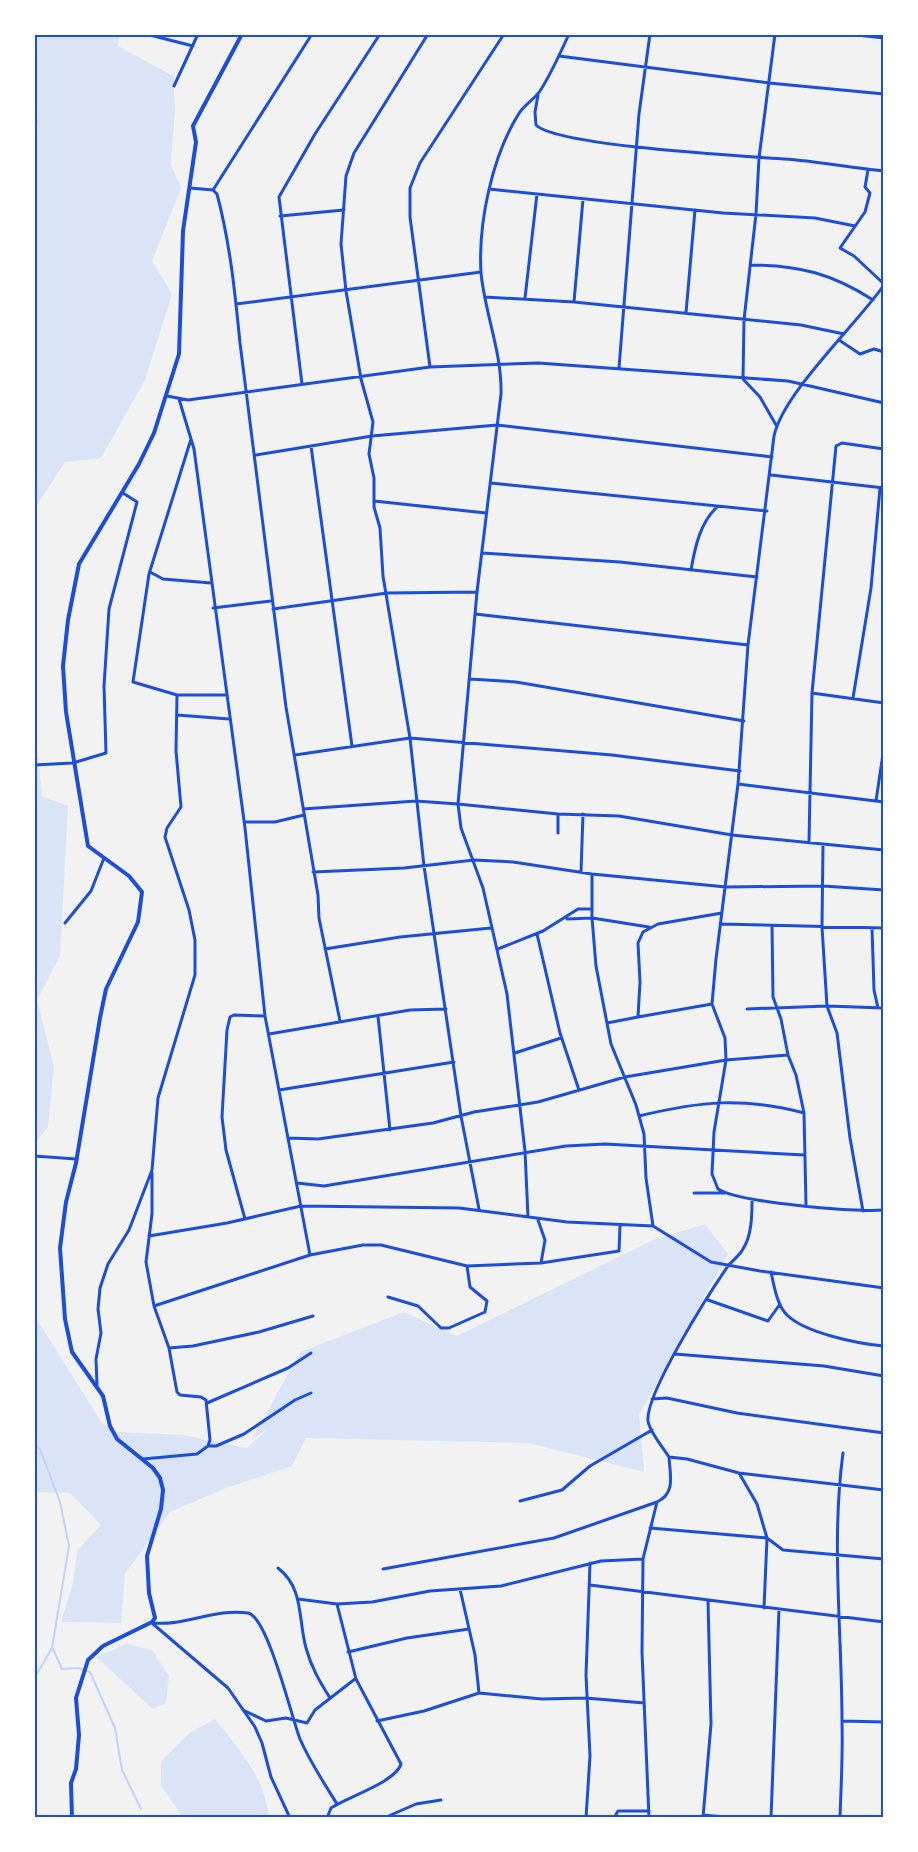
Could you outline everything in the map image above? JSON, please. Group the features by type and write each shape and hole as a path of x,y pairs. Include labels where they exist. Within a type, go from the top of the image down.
{"street":[{"path":"146,34 193,46"},
{"path":"174,87 198,34"},
{"path":"97,1385 77,1362 65,1319 60,1248 62,1224 106,989 141,910 142,892 137,884 104,858 92,852 87,842 63,677 68,620 79,564 93,537 123,492 154,433 166,396 181,345 183,231 196,142 193,126 242,34"},
{"path":"213,190 312,34"},
{"path":"302,384 280,216 281,192 345,86 380,34"},
{"path":"428,34 354,153 346,176 341,244 346,291 361,379 373,422 369,454 374,478 374,501 384,549 383,576 410,738 424,866 461,1116 479,1209"},
{"path":"430,367 417,280 409,203 414,176 504,34"},
{"path":"528,1216 525,1151 515,1053 498,949 474,860 461,828 458,804 477,592 501,394 500,365 481,272 489,189 509,130 520,111 538,93 569,34"},
{"path":"619,368 644,66 650,34"},
{"path":"775,34 759,158 756,214 744,320 743,380 760,397 776,425"},
{"path":"847,34 884,38"},
{"path":"559,56 769,83 884,94"},
{"path":"538,93 534,119 542,131 637,146 884,171"},
{"path":"725,1193 715,1185 712,1179 717,1101 726,1060 725,1038 712,1004 740,771 748,645 767,511 776,425 804,384 884,284 854,256 840,248 865,212 870,198 865,187 868,170"},
{"path":"190,188 213,190 217,194 226,226 256,455 273,609 325,949 340,1021"},
{"path":"489,189 696,210 815,218 855,226"},
{"path":"525,298 537,194"},
{"path":"574,302 583,199"},
{"path":"280,216 344,210"},
{"path":"686,314 696,210"},
{"path":"751,265 800,267 819,272 873,300"},
{"path":"236,304 481,272"},
{"path":"485,297 623,306 801,324 844,334"},
{"path":"839,340 860,354 873,349 884,352"},
{"path":"166,396 188,400 302,384 361,379 430,367 538,363 804,384 884,403"},
{"path":"179,399 191,439 244,822 265,1016 310,1255"},
{"path":"256,455 372,436 497,425 772,457"},
{"path":"191,439 150,572 133,682 177,695 226,695"},
{"path":"809,842 812,693 825,571 831,482 838,443 884,449"},
{"path":"311,446 352,746"},
{"path":"771,475 882,488 870,599 853,698"},
{"path":"490,483 628,495 767,511"},
{"path":"34,765 74,762 106,753 104,686 108,612 137,502 123,492"},
{"path":"374,501 487,513"},
{"path":"691,570 704,524 717,507"},
{"path":"482,553 757,577"},
{"path":"150,572 164,579 210,583"},
{"path":"273,609 331,599 387,593 477,592"},
{"path":"213,608 272,601"},
{"path":"475,614 748,645"},
{"path":"470,679 516,682 744,721"},
{"path":"812,693 884,703"},
{"path":"141,1459 197,1454 208,1446 210,1440 207,1403 204,1397 180,1395 177,1392 169,1348 154,1306 146,1262 158,1098 195,975 195,940 189,910 165,837 167,828 181,807 176,751 177,695"},
{"path":"177,715 230,719"},
{"path":"295,755 410,738 464,740 740,771"},
{"path":"876,801 884,747"},
{"path":"738,784 884,802"},
{"path":"303,809 416,801 558,814 619,816 732,834 884,850"},
{"path":"558,814 558,833"},
{"path":"581,872 583,814"},
{"path":"244,822 275,822 304,815"},
{"path":"823,844 822,927 827,1006 837,1033 853,1157 864,1211"},
{"path":"65,923 91,891 104,858"},
{"path":"313,872 424,866 474,860 513,862 592,874 726,886 823,886 884,890"},
{"path":"592,874 592,918 596,966 616,1061 625,1077 639,1116 645,1148 653,1226"},
{"path":"498,949 537,934 578,909 592,909"},
{"path":"565,919 592,918 650,927 722,913"},
{"path":"720,924 884,928"},
{"path":"772,926 772,989 788,1055 796,1074 804,1113 806,1205"},
{"path":"638,1017 640,982 638,943 643,932 650,927"},
{"path":"325,949 400,937 435,936 491,928"},
{"path":"872,928 874,990 878,1008"},
{"path":"537,934 561,1038 579,1090"},
{"path":"607,1023 712,1004"},
{"path":"747,1009 827,1006 884,1008"},
{"path":"269,1034 410,1010 446,1009"},
{"path":"245,1219 226,1150 222,1117 227,1030 230,1017 234,1015 265,1016"},
{"path":"378,1016 390,1130"},
{"path":"515,1053 561,1038"},
{"path":"288,1138 318,1139 390,1130 538,1102 625,1077 726,1060 788,1055"},
{"path":"279,1090 454,1062"},
{"path":"639,1116 717,1101 772,1105 804,1113"},
{"path":"296,1183 324,1186 525,1151 605,1144 804,1155"},
{"path":"34,1156 76,1159"},
{"path":"152,1170 129,1230 108,1264 100,1288 98,1309 101,1333 96,1359 97,1385 113,1433 153,1468 160,1478 163,1490 161,1509 147,1556 149,1593 155,1618 152,1623"},
{"path":"694,1193 725,1193 752,1199 864,1211 884,1210"},
{"path":"383,1569 554,1538 657,1502 670,1492 669,1457 652,1430 648,1419 652,1398 675,1354 728,1266 743,1249 752,1199"},
{"path":"149,1236 245,1219 301,1206 479,1209 537,1219 620,1226 653,1226 702,1257 728,1266 884,1288"},
{"path":"537,1219 545,1240 541,1263"},
{"path":"154,1306 310,1255 363,1245 381,1245 467,1266 541,1263 619,1251 620,1226"},
{"path":"388,1297 418,1306 437,1326 449,1328 488,1309 487,1300 470,1287 467,1266"},
{"path":"771,1272 780,1303 787,1315 800,1324 854,1341 884,1346"},
{"path":"708,1300 768,1321 780,1303"},
{"path":"169,1348 193,1346 269,1330 313,1316"},
{"path":"207,1403 288,1368 311,1353"},
{"path":"675,1354 824,1366 884,1376"},
{"path":"208,1446 216,1446 244,1434 296,1400 311,1393"},
{"path":"652,1398 668,1398 736,1413 884,1433"},
{"path":"520,1501 562,1490 590,1466 652,1430"},
{"path":"840,1818 843,1721 838,1615 838,1486 843,1453"},
{"path":"669,1457 704,1462 739,1473 884,1490"},
{"path":"739,1473 757,1504 767,1538 764,1608"},
{"path":"649,1818 644,1703 643,1560 657,1502"},
{"path":"650,1528 767,1538 783,1550 884,1559"},
{"path":"298,1599 337,1604 372,1602 430,1591 501,1586 590,1563 643,1560"},
{"path":"586,1818 590,1756 586,1698 586,1629 590,1563"},
{"path":"278,1568 291,1577 298,1599 305,1645 312,1667 330,1698"},
{"path":"590,1585 884,1622"},
{"path":"460,1589 478,1670 479,1693"},
{"path":"708,1600 711,1724 703,1816 736,1818"},
{"path":"327,1818 331,1808 387,1779 401,1767 400,1758 377,1721 356,1679 337,1604"},
{"path":"771,1818 779,1609"},
{"path":"72,1818 71,1783 76,1768 79,1735 76,1698 88,1660 103,1646 152,1623 182,1623 216,1613 252,1614 259,1623 276,1662 293,1718 309,1756 337,1804"},
{"path":"152,1623 228,1688 262,1743 271,1777 290,1818"},
{"path":"348,1652 407,1638 469,1629"},
{"path":"241,1709 254,1717 266,1720 293,1718 307,1723 315,1710 356,1679"},
{"path":"377,1721 424,1711 479,1693 542,1699 586,1698 644,1703"},
{"path":"843,1721 884,1722"},
{"path":"384,1818 416,1804 441,1800"},
{"path":"614,1818 618,1811 649,1810"},
{"path":"397,1812 398,1818"}],"shaded area":[{"path":"35,35 119,35 118,46 173,76 175,108 171,165 181,188 152,261 172,294 145,380 101,458 65,462 35,508"},
{"path":"34,713 42,796 68,806 60,956 37,1000 54,1067 48,1127 35,1143"},
{"path":"705,1224 728,1254 639,1415 644,1472 528,1443 306,1438 292,1466 223,1489 170,1512 125,1574 121,1623 61,1622 73,1583 77,1551 101,1525 70,1493 35,1492 34,1315 102,1423 117,1432 184,1435 247,1448 267,1430 252,1439 300,1352 404,1312 457,1336 653,1240"},
{"path":"127,1644 152,1650 169,1676 166,1703 153,1709 96,1657"},
{"path":"215,1719 250,1765 262,1789 269,1817 183,1817 161,1786 161,1761 191,1732"}],"waterway":[{"path":"34,117 37,121 34,134"},
{"path":"34,1444 40,1449 60,1502 69,1546 52,1648 34,1679"},
{"path":"53,1649 62,1669 78,1668 90,1672 115,1728 122,1770 141,1809"}]}
